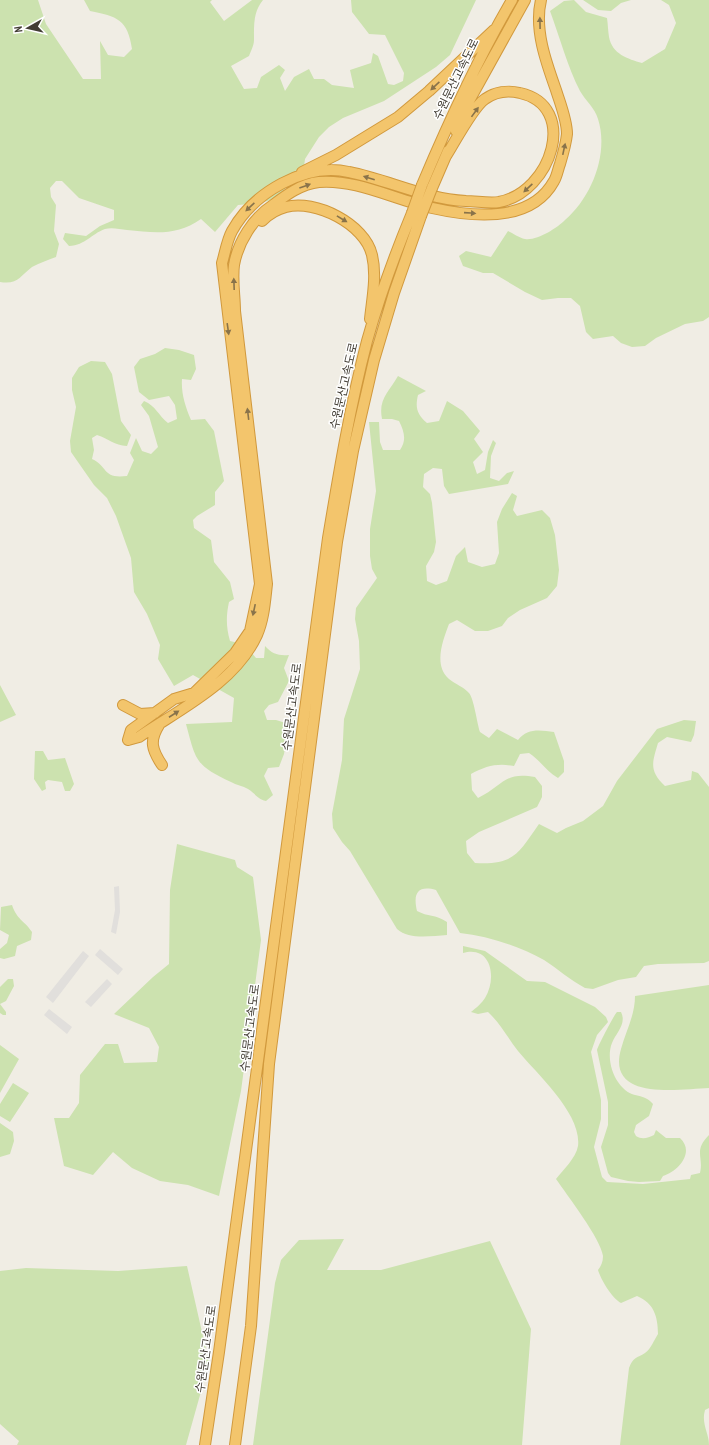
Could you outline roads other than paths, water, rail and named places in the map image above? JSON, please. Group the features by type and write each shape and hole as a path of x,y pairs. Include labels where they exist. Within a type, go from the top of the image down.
{"highway":[{"name":"수원문산고속도로","path":"205,1445 219,1357 296,816 353,451 374,360 416,214 427,187 449,122 494,30 512,0"},
{"name":"수원문산고속도로","path":"427,187 446,156 469,101 525,0"},
{"path":"446,156 484,99 496,93 512,91 528,95 542,105 552,121 554,141 541,175 525,192 499,202 435,198 348,172 324,170 311,172 266,193 247,209 231,232 222,263 260,584 250,631 235,653 194,693 174,699 131,730 128,740 139,737 200,697 228,674 245,655 257,634 264,612 267,584 235,311 234,266 250,226 267,209 291,192 317,182 333,182 359,187 431,208 456,212 490,215 516,212 537,202 554,181 564,151 567,132 562,106 548,68 540,32 539,8 541,0"},
{"path":"289,181 309,167 336,155 398,117 429,91 494,30"},
{"path":"246,236 265,217 285,207 300,205 330,212 345,220 357,230 372,254 374,274 367,340"},
{"name":"수원문산고속도로","path":"296,816 314,632 343,449 367,340 398,246 416,214"},
{"path":"123,705 140,714 155,713"},
{"path":"160,723 153,735 152,746 162,765"},
{"name":"수원문산고속도로","path":"235,1445 246,1373 254,1294 268,1064 292,846"}]}
